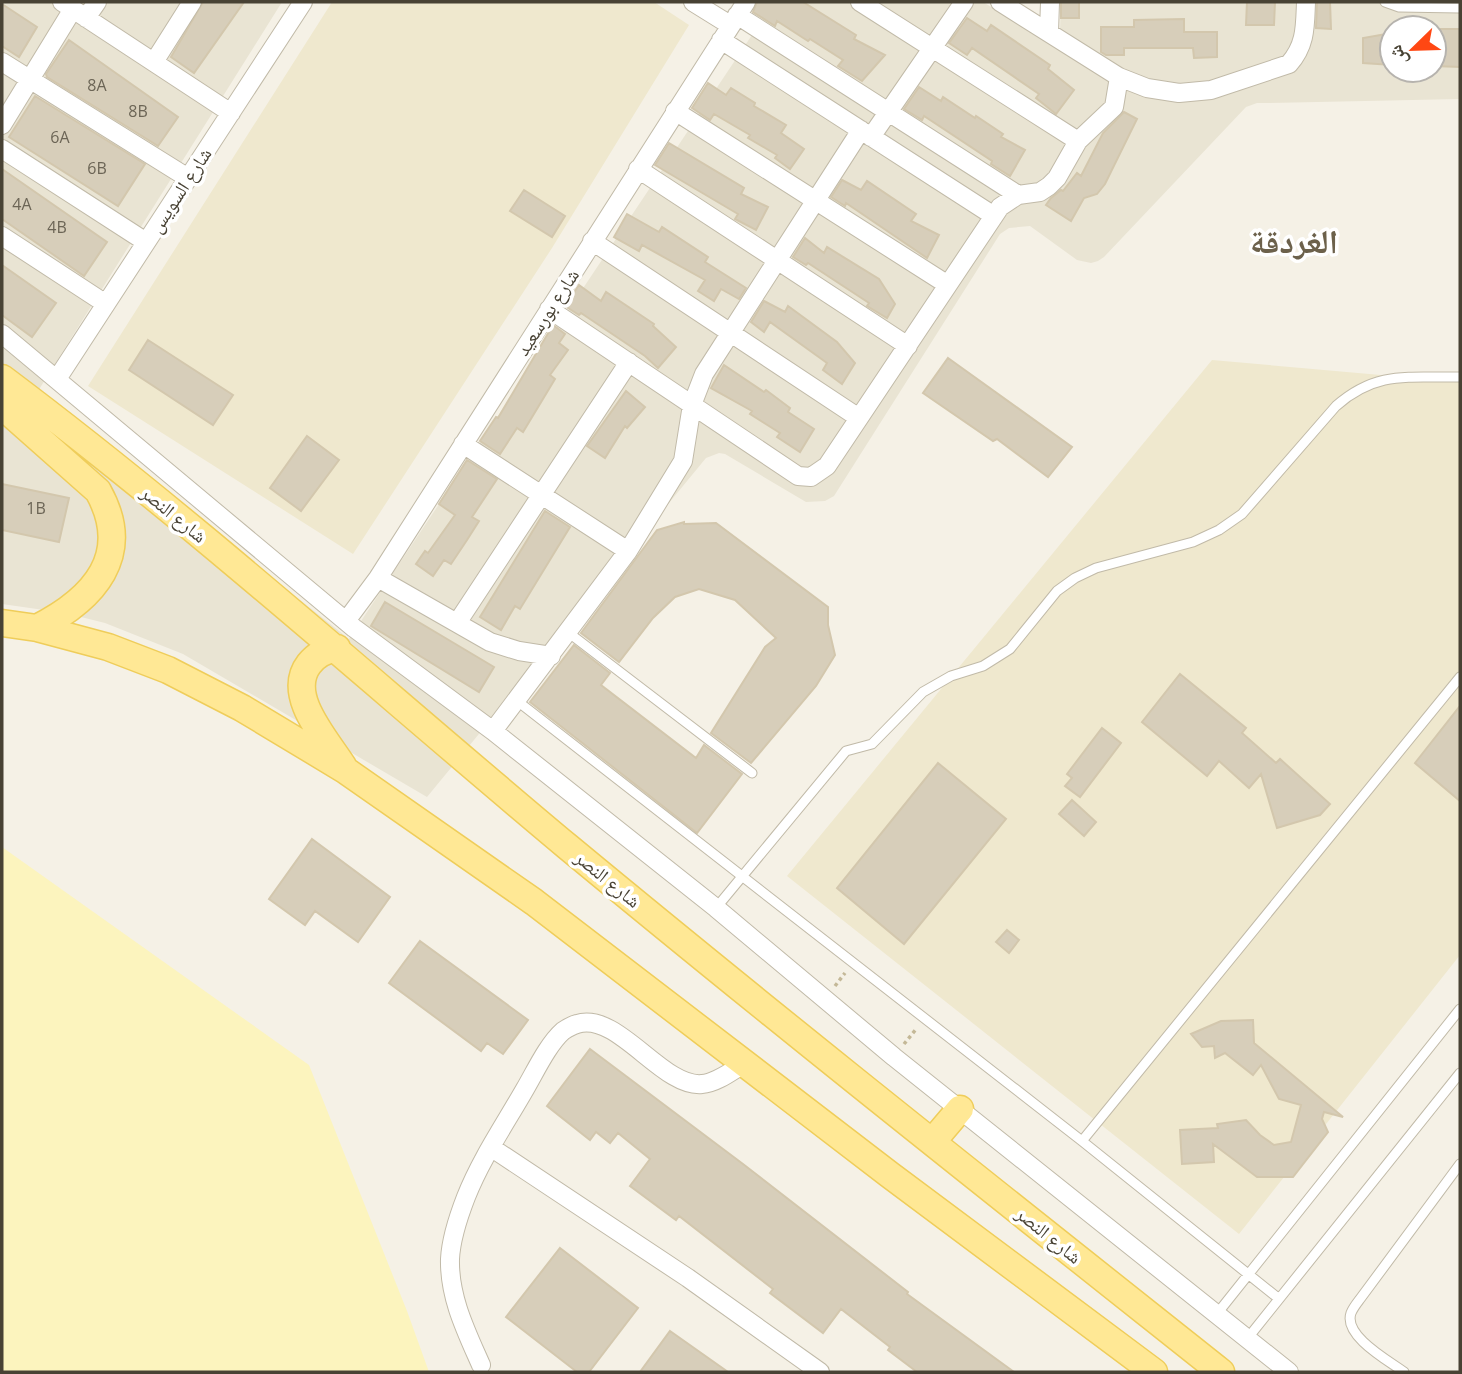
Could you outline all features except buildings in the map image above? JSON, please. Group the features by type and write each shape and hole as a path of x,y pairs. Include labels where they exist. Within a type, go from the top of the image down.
{"main road":[{"name":"شارع النصر","path":"2,378 63,424 337,648 567,846 1221,1372"},
{"path":"2,406 98,491 107,507 112,526 108,563 97,580 71,608 37,628"},
{"path":"2,623 37,628 108,647 168,670 242,708 345,770 534,902 1154,1372"},
{"path":"337,648 327,650 312,660 300,686 304,705 345,770"},
{"path":"932,1142 960,1109"}],"street":[{"path":"2,125 74,10 97,2"},
{"path":"154,62 192,2"},
{"name":"شارع السويس","path":"57,379 303,2"},
{"path":"693,2 734,20 888,111 1018,195"},
{"path":"860,2 1078,141"},
{"path":"494,731 628,551 683,461 692,405 704,374 816,201 866,133 888,111 964,2"},
{"path":"1000,2 1119,77 1147,88 1179,93 1211,90 1289,64 1298,54 1303,42 1307,2"},
{"path":"1049,32 1050,2"},
{"path":"74,10 230,113"},
{"path":"734,20 866,133 994,216"},
{"name":"شارع بورسعيد","path":"346,621 378,578 734,20"},
{"path":"2,62 188,178"},
{"path":"550,309 798,476 811,477 827,466 1000,207 1018,195 1040,192 1057,178 1078,141 1114,107 1119,77"},
{"path":"675,111 948,285"},
{"path":"2,149 146,242"},
{"path":"639,169 908,346"},
{"path":"2,236 106,304"},
{"path":"592,242 859,418"},
{"path":"2,334 346,621 494,731 716,908 894,1057 1289,1372"},
{"path":"457,623 628,362"},
{"path":"463,444 628,551"},
{"path":"378,578 503,647 551,656"},
{"path":"481,1365 456,1309 450,1258 466,1196 545,1055 563,1031 578,1023 600,1023 690,1083 713,1081 745,1063"},
{"path":"492,1147 688,1278 820,1372"}],"lane":[{"path":"1385,2 1399,7 1460,8"},
{"path":"716,908 846,751 872,744 923,692 951,676 983,666 1010,649 1057,592 1075,578 1096,569 1193,542 1219,530 1242,514 1336,406 1353,391 1372,382 1394,378 1460,377"},
{"path":"569,633 752,773"},
{"path":"1082,1140 1460,677"},
{"path":"516,700 1082,1140 1279,1298"},
{"path":"1216,1315 1460,1009"},
{"path":"1247,1339 1460,1073"},
{"path":"1404,1372 1359,1339 1352,1327 1350,1315 1460,1164"}],"path":[{"path":"825,999 853,963"},
{"path":"894,1057 924,1018"}],"shaded area":[{"path":"2,2 282,2 38,391 349,639 774,2 983,2 1036,34 1060,31 1061,2 1460,2 1460,99 1257,103 1246,107 1098,261 1091,263 1077,260 1030,226 1009,228 1000,234 834,496 825,501 806,502 725,454 719,453 706,458 427,797 183,654 105,623 65,613 2,604"},
{"path":"332,2 654,2 689,25 552,248 353,554 88,386"},
{"path":"1212,360 1460,382 1460,955 1239,1234 787,876"}],"sand":[{"path":"2,847 309,1065 429,1372 2,1372"}],"district":[{"name":"الغردقة","path":"1294,241"}]}
